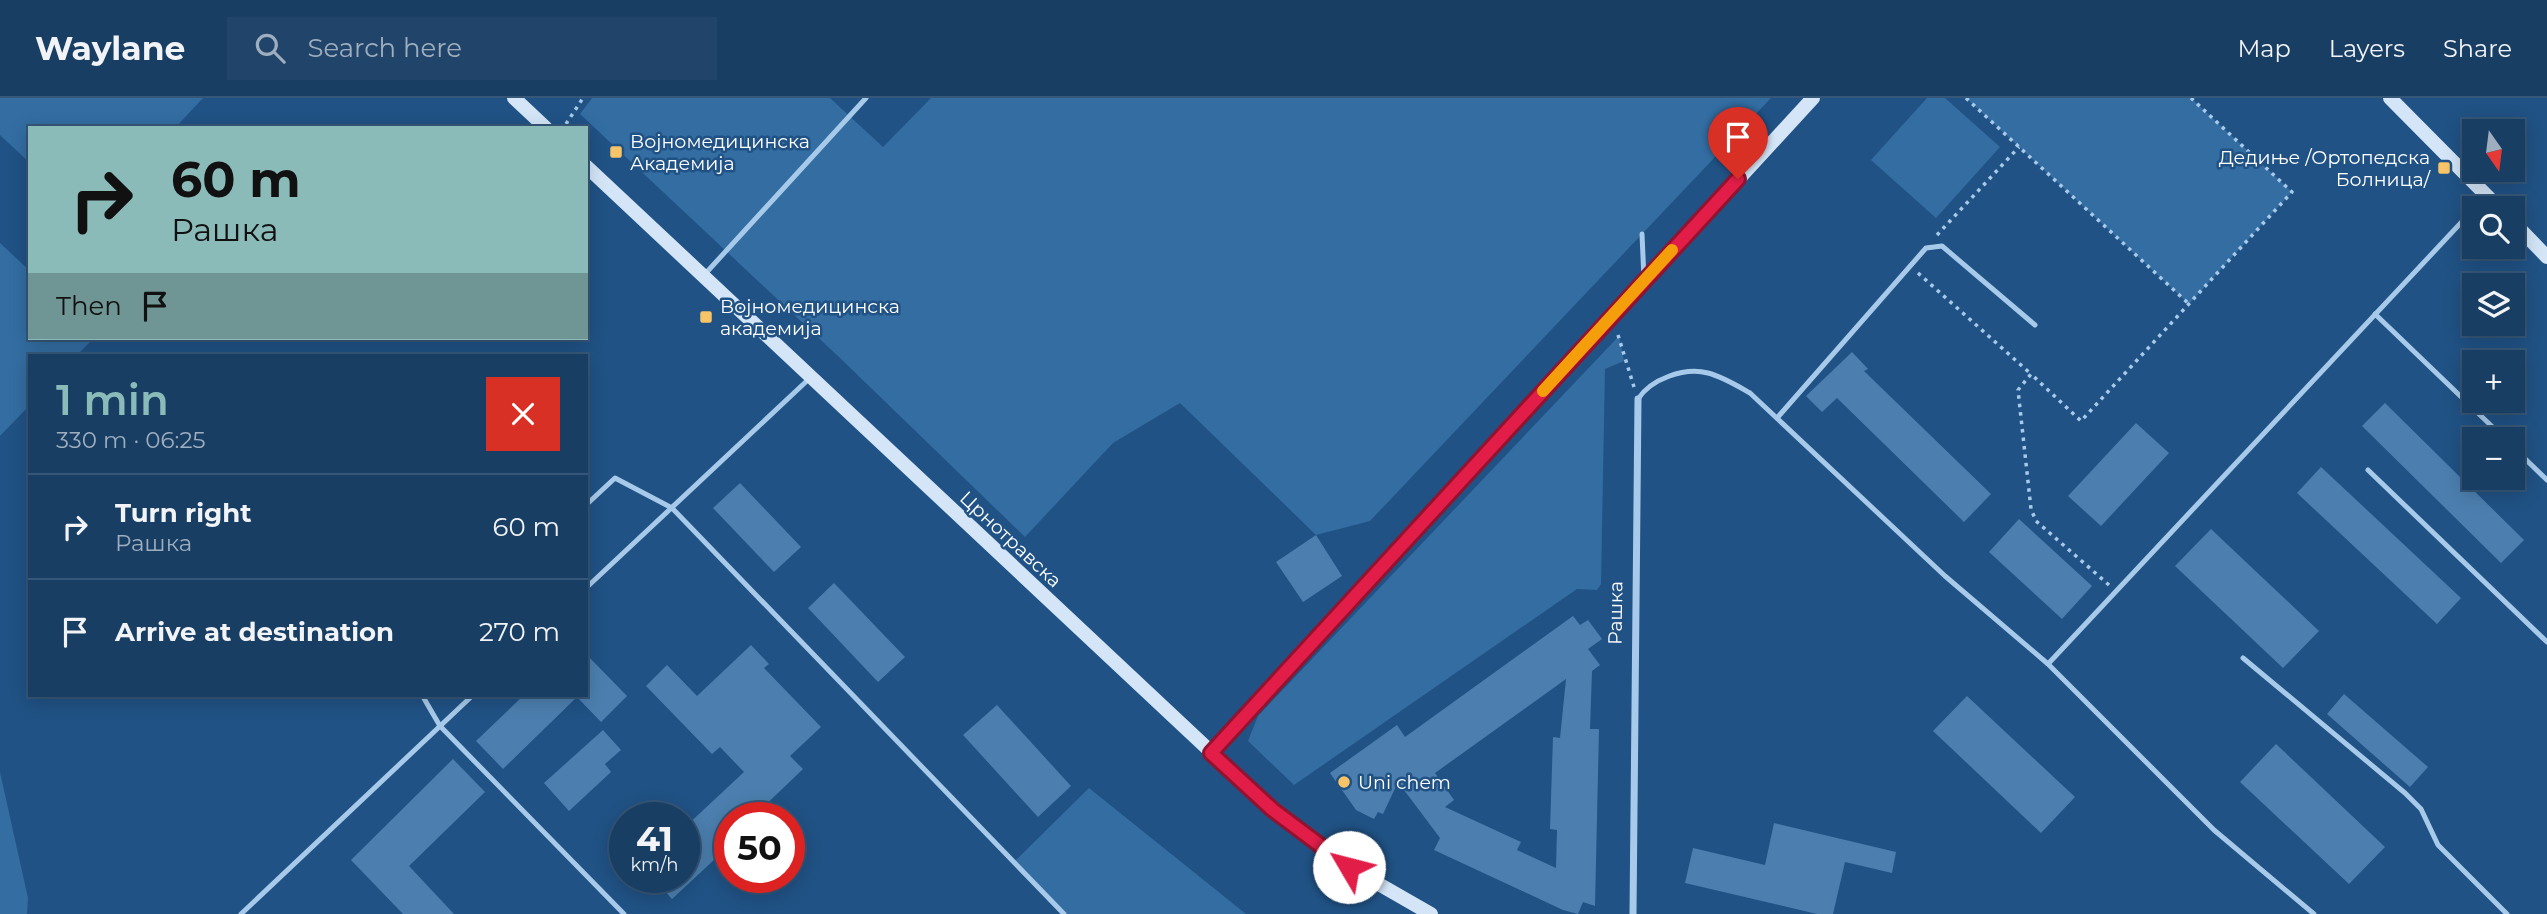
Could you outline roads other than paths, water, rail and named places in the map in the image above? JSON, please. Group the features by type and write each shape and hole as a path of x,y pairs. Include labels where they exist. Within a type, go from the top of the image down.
{"main road":[{"path":"514,98 543,126"},
{"path":"1211,753 1813,98"},
{"path":"2391,98 2486,196"},
{"name":"Црнотравска","path":"588,168 1273,810 1349,867 1431,914"},
{"path":"2525,234 2547,257"}],"street":[{"name":"Рашка","path":"1633,914 1638,399"}],"lane":[{"path":"702,276 866,98"},
{"path":"2048,664 2462,222"},
{"path":"1642,234 1644,281"},
{"path":"1777,418 1926,248 1942,246 2035,325"},
{"path":"2375,314 2493,427"},
{"path":"1638,399 1645,388 1656,381 1680,374 1706,372 1727,379 1750,393 1945,576 2048,664 2214,830 2314,914"},
{"path":"588,586 811,377"},
{"path":"2525,459 2547,480"},
{"path":"2368,470 2547,642"},
{"path":"588,503 615,478 672,508 1064,914"},
{"path":"2243,658 2405,793 2421,809 2438,845 2507,914"},
{"path":"423,697 440,726 624,914"},
{"path":"241,914 471,697"}],"place":[{"name":"Војномедицинска Академија","path":"616,152"},
{"name":"Дедиње /Ортопедска Болница/","path":"2444,168"},
{"name":"Војномедицинска академија","path":"706,317"},
{"name":"Uni chem","path":"1344,782"}]}
